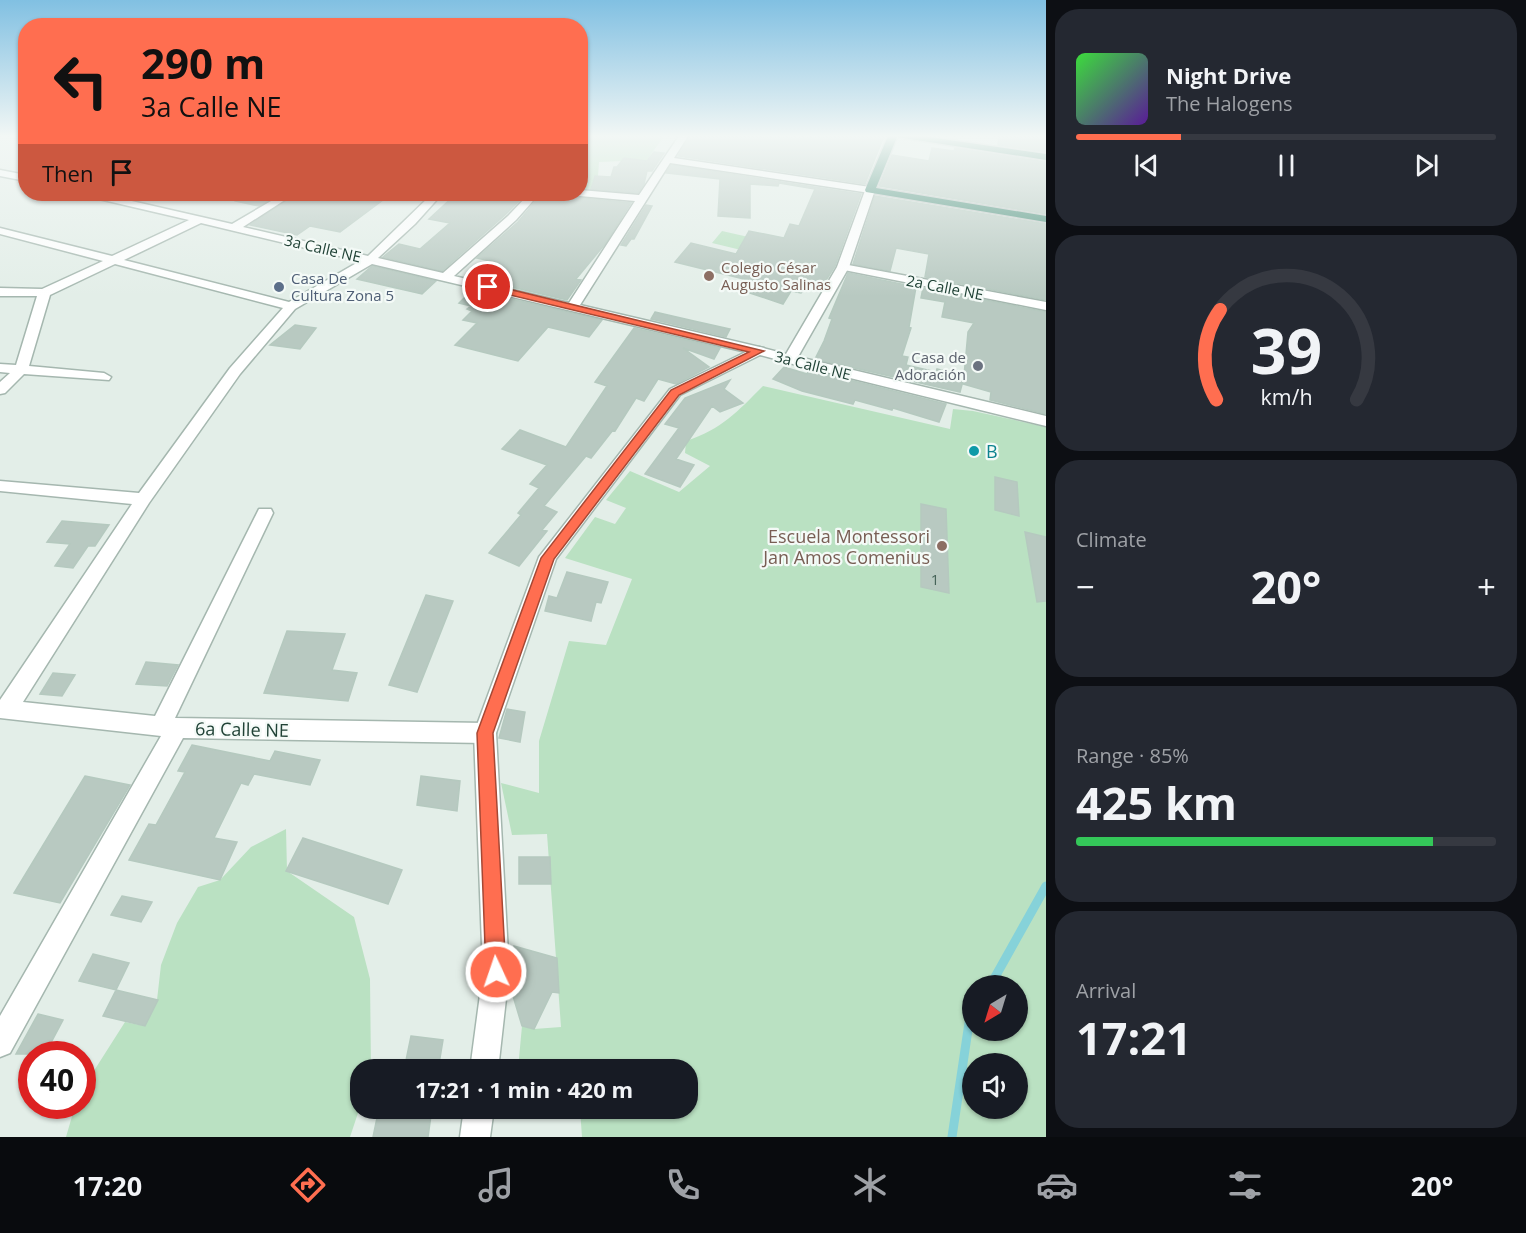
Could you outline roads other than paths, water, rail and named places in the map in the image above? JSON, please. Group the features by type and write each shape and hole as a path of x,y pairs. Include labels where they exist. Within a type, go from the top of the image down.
{"highway":[{"path":"870,190 1046,219"}],"street":[{"path":"573,307 648,189"},
{"path":"790,359 843,267 870,190 864,189"},
{"path":"588,194 642,198"},
{"name":"3a Calle NE","path":"121,201 1046,421"},
{"path":"235,227 278,201"},
{"path":"4,709 143,499 235,371 291,306 371,259 430,201"},
{"path":"446,277 513,218 528,201"},
{"path":"0,292 44,293 201,219"},
{"path":"0,231 291,306"},
{"name":"2a Calle NE","path":"843,267 1046,306"},
{"path":"0,390 21,370 44,293"},
{"path":"485,1059 496,972 485,733 548,558 675,392 759,351"},
{"path":"0,368 104,377"},
{"path":"0,486 143,499"},
{"path":"0,1043 169,727 265,513"},
{"name":"6a Calle NE","path":"4,709 169,727 485,733"},
{"path":"475,1137 477,1119"}],"waterway":[{"path":"996,975 1046,886"},
{"path":"952,1137 966,1041"}],"place":[{"name":"Colegio César Augusto Salinas","path":"709,276"},
{"name":"Casa De Cultura Zona 5","path":"279,287"},
{"name":"Casa de Adoración","path":"978,366"},
{"name":"B","path":"974,451"},
{"name":"Escuela Montessori Jan Amos Comenius","path":"942,546"}]}
